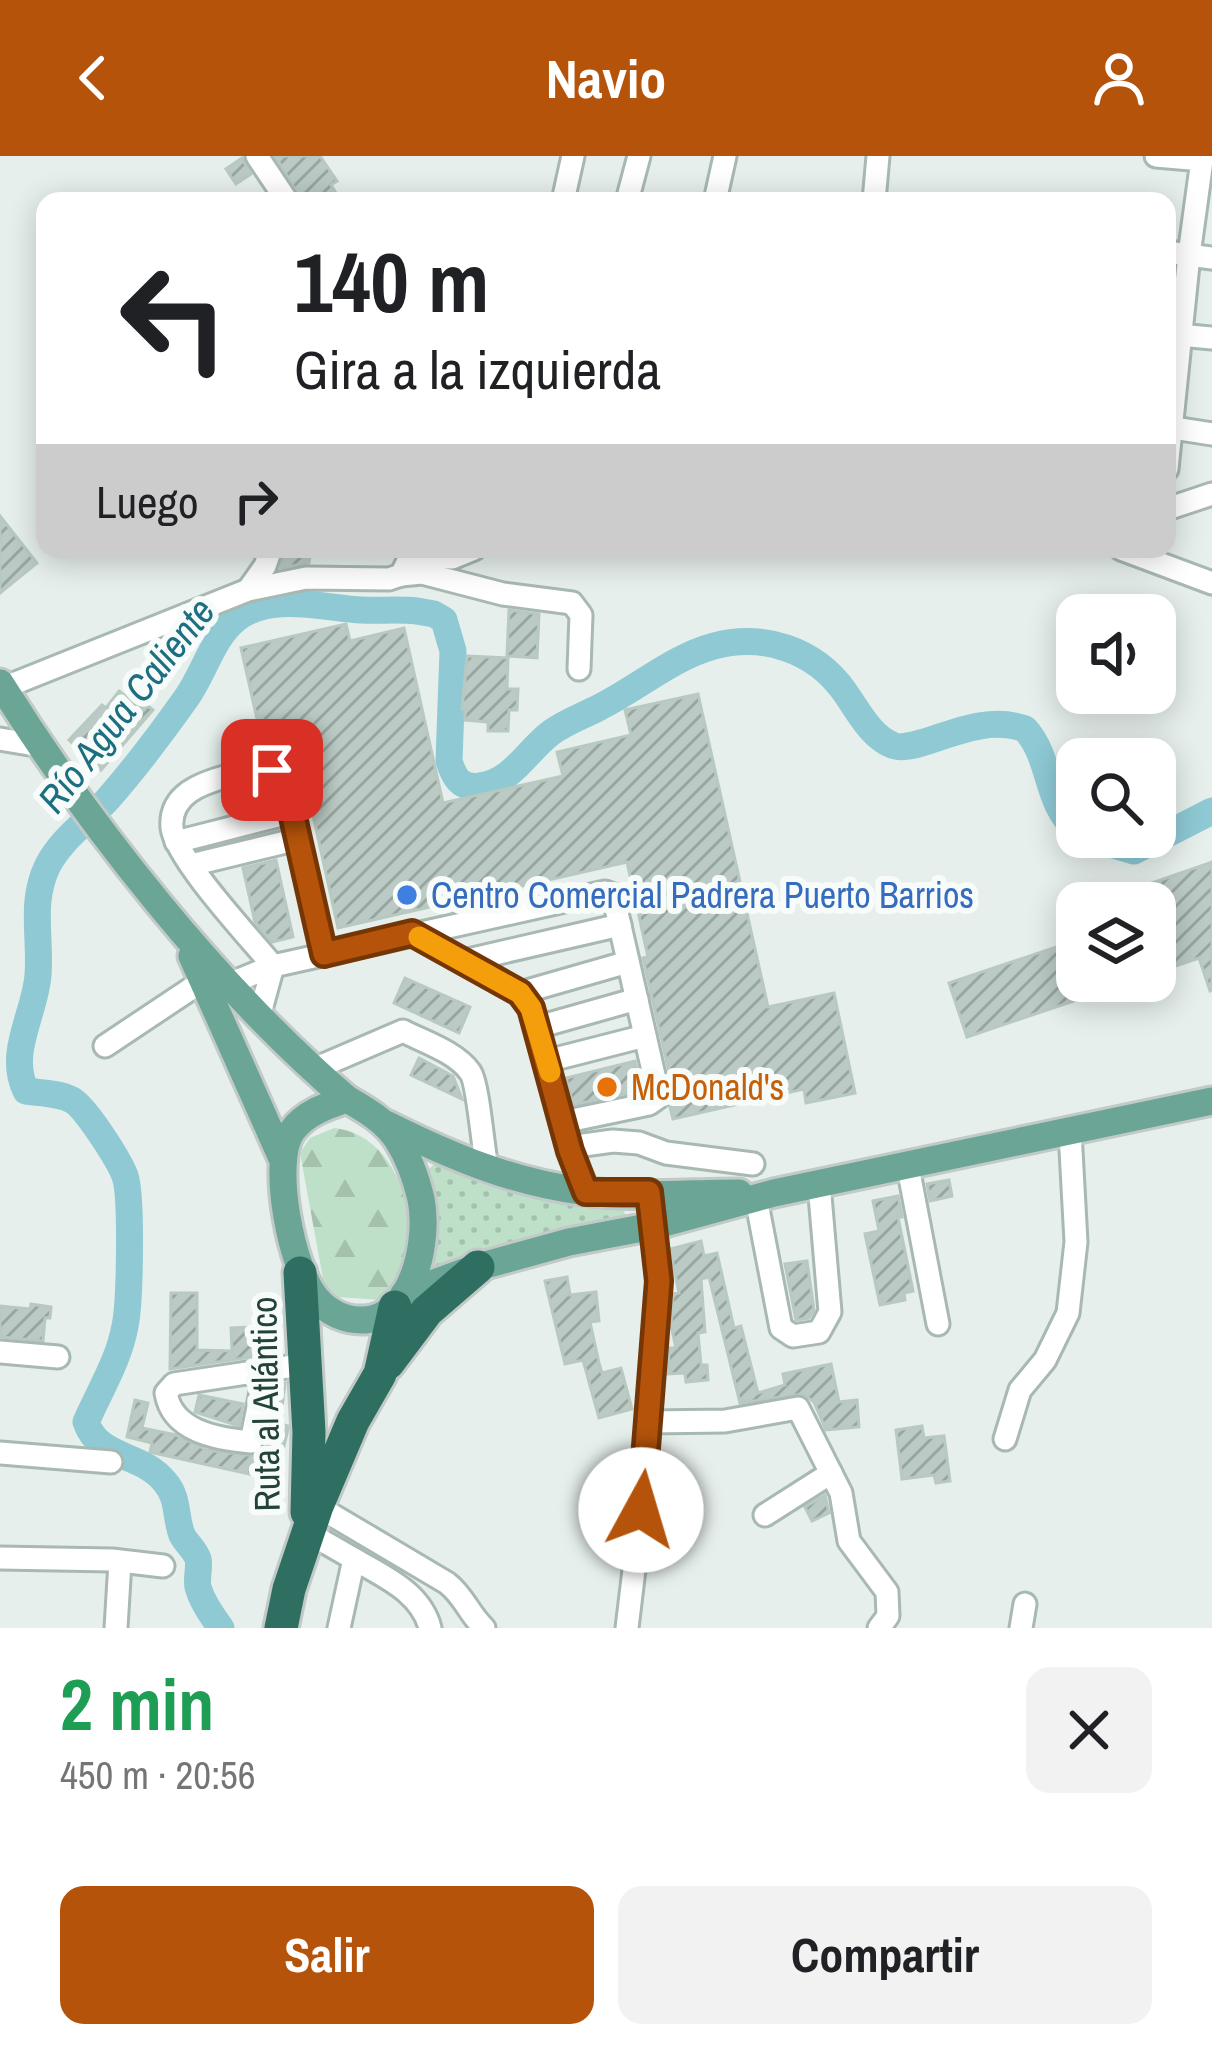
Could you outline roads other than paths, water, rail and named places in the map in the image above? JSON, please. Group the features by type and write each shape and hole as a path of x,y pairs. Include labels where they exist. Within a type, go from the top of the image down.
{"highway":[{"path":"380,1374 427,1311 478,1267"},
{"name":"Ruta al Atlántico","path":"300,1273 312,1519"},
{"name":"Ruta al Atlántico","path":"281,1628 312,1519 353,1421 380,1374 399,1301"}],"main road":[{"path":"1,685 217,982 281,1156 300,1273 315,1297 339,1316 367,1320 478,1267 569,1242 653,1226 765,1195 1212,1101"},
{"path":"217,982 347,1099 456,1159 586,1192 765,1195"},
{"path":"281,1156 291,1132 309,1114 347,1099"},
{"path":"386,1124 412,1168 422,1203 418,1261 399,1301"}],"street":[{"path":"256,156 281,192"},
{"path":"565,192 573,156"},
{"path":"629,192 639,156"},
{"path":"717,192 725,156"},
{"path":"875,192 878,156"},
{"path":"1156,156 1207,161 1178,253 1176,294"},
{"path":"1178,253 1212,258"},
{"path":"1176,334 1212,338"},
{"path":"1176,428 1212,434"},
{"path":"1176,506 1212,494"},
{"path":"248,590 268,558"},
{"path":"1,685 248,590 306,578 389,579 409,560 452,558"},
{"path":"1145,558 1212,583"},
{"path":"409,560 422,573 503,594 572,603 581,615 579,670"},
{"path":"0,739 41,746"},
{"path":"273,966 176,842 174,814 195,785 258,767 272,770 286,786 324,954"},
{"path":"176,842 293,812"},
{"path":"191,865 298,839"},
{"path":"105,1046 217,982 596,892 614,896 659,1097 562,1122"},
{"path":"464,962 620,926"},
{"path":"412,933 520,993 538,1027 568,1147 586,1192"},
{"path":"520,993 628,962"},
{"path":"259,1017 273,966"},
{"path":"538,1027 637,999"},
{"path":"312,1070 403,1031 459,1060 476,1082 487,1168"},
{"path":"547,1061 645,1036"},
{"path":"1005,1439 1020,1390 1046,1360 1067,1313 1076,1242 1070,1132"},
{"path":"568,1147 639,1143 666,1153 753,1164"},
{"path":"908,1167 938,1324"},
{"path":"765,1195 776,1319 793,1336 819,1332 830,1312 819,1184"},
{"path":"627,1628 659,1281 649,1192"},
{"path":"0,1352 58,1357"},
{"path":"265,1372 251,1442 216,1436 173,1416 166,1393 173,1384 307,1364"},
{"path":"649,1422 725,1421 798,1408 841,1493 850,1541 887,1592 887,1616 879,1628"},
{"path":"0,1453 111,1462"},
{"path":"764,1515 831,1473"},
{"path":"312,1519 354,1559 410,1592 430,1628"},
{"path":"312,1519 461,1594 484,1628"},
{"path":"0,1558 164,1566"},
{"path":"339,1628 354,1559"},
{"path":"116,1628 120,1562"},
{"path":"1021,1628 1025,1604"}],"waterway":[{"name":"Río Agua Caliente","path":"221,1628 200,1593 198,1559 182,1535 169,1488 155,1472 100,1443 86,1422 114,1363 125,1326 130,1250 125,1176 78,1105 61,1096 26,1091 19,1062 36,990 37,907 47,867 149,749 236,619 265,606 297,604 417,611 444,620 453,651 449,761 467,786 502,778 552,732 684,658 714,646 750,642 786,648 818,664 871,729 892,745 903,747 986,725 1025,729 1040,753 1056,798"},
{"name":"Río Agua Caliente","path":"1176,829 1212,811"}],"place":[{"name":"Centro Comercial Padrera Puerto Barrios","path":"407,895"},
{"name":"McDonald's","path":"607,1087"}]}
